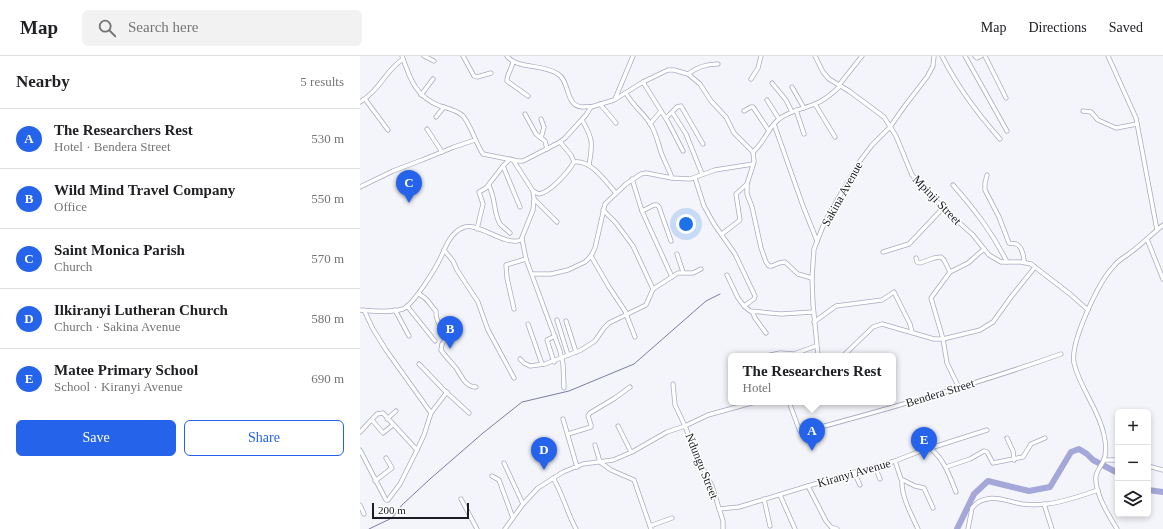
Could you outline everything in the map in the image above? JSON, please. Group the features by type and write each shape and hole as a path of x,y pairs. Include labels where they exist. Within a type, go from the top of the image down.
{"street":[{"path":"424,56 434,62"},
{"path":"463,56 474,76 478,77 492,73"},
{"path":"507,56 513,62 556,72 563,78 569,97 580,107 591,106 614,100 643,82 668,70 688,74 700,84 711,102 726,117 734,133 754,152 755,156 747,194 752,207 761,248 768,264 772,266 785,262 798,274 812,278"},
{"path":"614,100 633,56"},
{"path":"751,79 758,68 761,56"},
{"name":"Mpinji Street","path":"815,56 829,79 840,85 884,117 912,175 943,208 973,235 989,255 998,261 1024,262 1031,264 1070,294 1088,312"},
{"path":"754,152 762,144 769,131 779,119 794,111 815,104 831,95 862,56"},
{"name":"Sakina Avenue","path":"817,353 813,312 812,278 814,249 817,241 825,221 860,161 872,144 890,127 927,77 933,66 934,56"},
{"path":"942,56 974,108 1000,138"},
{"path":"965,56 1007,131"},
{"path":"975,56 976,58 981,56"},
{"path":"986,56 1006,98"},
{"path":"1108,56 1138,124 1157,230"},
{"path":"360,102 372,94 393,66 403,57 415,87 421,95 462,115 471,129 483,154 522,161 560,142 582,120 591,106"},
{"path":"513,62 507,77 507,81 528,96"},
{"path":"688,74 708,64 718,64"},
{"path":"421,95 433,79"},
{"path":"643,82 666,118 683,151"},
{"path":"772,83 794,111 804,134"},
{"path":"792,87 804,108"},
{"path":"626,93 650,124 672,178"},
{"path":"365,99 388,130"},
{"path":"767,100 779,119"},
{"path":"600,104 616,123"},
{"path":"815,104 835,137"},
{"path":"666,118 681,106 704,144"},
{"path":"436,117 444,107"},
{"path":"744,111 753,107 769,131"},
{"path":"650,124 661,111"},
{"path":"1083,111 1091,112 1098,120 1116,128 1138,124"},
{"path":"672,112 686,134 702,174"},
{"path":"525,114 536,134 545,142 547,149"},
{"path":"541,119 544,127 542,138"},
{"path":"582,120 592,140 589,165"},
{"path":"774,124 817,241"},
{"path":"428,129 442,152"},
{"path":"360,187 393,170 454,146 475,140"},
{"path":"560,142 571,155 574,162"},
{"path":"477,229 483,204 479,192 489,186 503,166 511,159"},
{"path":"511,159 533,191 533,210 522,239 526,258 562,358 564,388"},
{"path":"574,162 589,165 616,193"},
{"path":"533,191 539,194 546,191 564,176 574,162"},
{"path":"533,274 551,274 568,270 580,265 591,256 595,248 603,210 606,204 632,179 641,174 646,173 672,178 695,178 715,170 753,164"},
{"path":"503,166 520,207"},
{"path":"987,175 984,183 985,190 999,217 1009,243 1019,246 1023,254 1024,262"},
{"path":"695,178 704,206 714,224 735,254 755,296 754,299 744,306"},
{"path":"632,179 642,211 672,277"},
{"path":"722,234 740,220 736,194 748,184"},
{"path":"953,184 992,234 1006,262"},
{"path":"489,186 494,196 496,214 500,223 510,233"},
{"path":"534,199 557,222"},
{"path":"642,211 654,205 659,207 671,241"},
{"path":"883,252 909,244 943,208"},
{"path":"603,210 631,242 653,289"},
{"path":"1117,529 1098,490 1096,475 1104,460 1105,448 1102,427 1098,415 1079,381 1074,361 1074,348 1099,287 1112,267 1163,225"},
{"path":"362,310 395,310 407,306 419,294 437,265 447,242 462,228 470,227 510,241 517,242 522,239"},
{"path":"1147,239 1163,279"},
{"path":"959,388 947,363 944,339 930,298 950,272 968,264 984,249"},
{"path":"444,250 453,261 457,270 478,302 488,330 514,378"},
{"path":"677,254 683,272"},
{"path":"591,256 626,314 635,337"},
{"path":"916,258 917,262 920,263 941,257 950,272"},
{"path":"514,309 507,278 506,265 526,258"},
{"path":"846,353 873,327 878,325 887,325 934,339 944,339 980,330 990,325 1035,267"},
{"path":"520,359 530,366 554,362 576,352 595,341 606,326 647,304 653,289 678,273 693,273 701,269"},
{"path":"727,275 744,306 753,312 780,314 813,312"},
{"path":"814,322 836,306 882,300 894,292 910,324 912,332"},
{"path":"419,294 428,299 431,306 436,311 438,324 447,337 442,344 441,350 466,382 473,387 476,387"},
{"path":"407,306 435,341"},
{"path":"362,310 386,350 431,413"},
{"path":"395,310 409,336"},
{"path":"753,312 755,318 766,333"},
{"path":"557,320 568,355"},
{"path":"566,321 576,352"},
{"path":"528,324 542,364"},
{"path":"554,362 547,340 555,336"},
{"path":"797,353 816,346"},
{"name":"Bendera Street","path":"790,405 799,429 803,431 959,388 1061,354"},
{"path":"419,364 469,413"},
{"name":"Ndungu Street","path":"673,384 675,405 696,454 712,486 723,521 723,529"},
{"path":"568,434 591,427 592,425 588,416 590,413 630,387"},
{"path":"360,450 384,498 388,500 400,484 417,450 424,435 431,413 447,392"},
{"path":"505,529 523,504 538,488 553,478 577,466 613,460 667,432 685,426 708,415 744,405"},
{"path":"388,419 396,411"},
{"path":"360,432 380,413 383,413 417,450"},
{"path":"563,419 577,466"},
{"path":"372,420 383,433 393,425"},
{"path":"618,426 631,452"},
{"name":"Kiranyi Avenue","path":"719,509 739,507 875,467 987,430"},
{"path":"1007,438 1013,451 1014,460"},
{"path":"946,467 970,459 984,451 993,463 1014,460 1023,457 1031,444 1045,438"},
{"path":"594,445 600,462 611,470 634,480 651,527 672,518"},
{"path":"931,449 937,454 946,467 956,492"},
{"path":"375,481 392,468 386,458"},
{"path":"1104,460 1115,460"},
{"path":"895,461 902,480 902,488 905,498 918,529"},
{"path":"504,463 523,504"},
{"path":"875,467 880,479"},
{"path":"1151,467 1163,470"},
{"path":"854,472 860,485"},
{"path":"492,476 499,480 513,518"},
{"path":"553,478 564,498 576,529"},
{"path":"902,480 917,487 924,488 933,508"},
{"path":"808,486 826,521 831,527 837,529"},
{"path":"968,529 972,508 982,500 989,498 1003,498 1025,504 1044,504 1067,500 1098,490"},
{"path":"780,494 795,529"},
{"path":"461,499 478,529"},
{"path":"764,499 770,526"},
{"path":"1044,504 1052,529"},
{"path":"360,505 364,514"}],"waterway":[{"path":"369,529 392,518 402,505 430,479 483,433 522,402 569,391 634,364 706,301 720,294"},
{"path":"957,529 974,494 988,481 1029,491 1050,487 1071,452 1079,449 1093,460 1115,471"},
{"path":"1151,490 1163,492"}],"place":[{"name":"Saint Monica Parish","path":"409,203"},
{"name":"Wild Mind Travel Company","path":"450,349"},
{"name":"The Researchers Rest","path":"812,451"},
{"name":"Matee Primary School","path":"924,460"},
{"name":"Ilkiranyi Lutheran Church","path":"544,470"}]}
